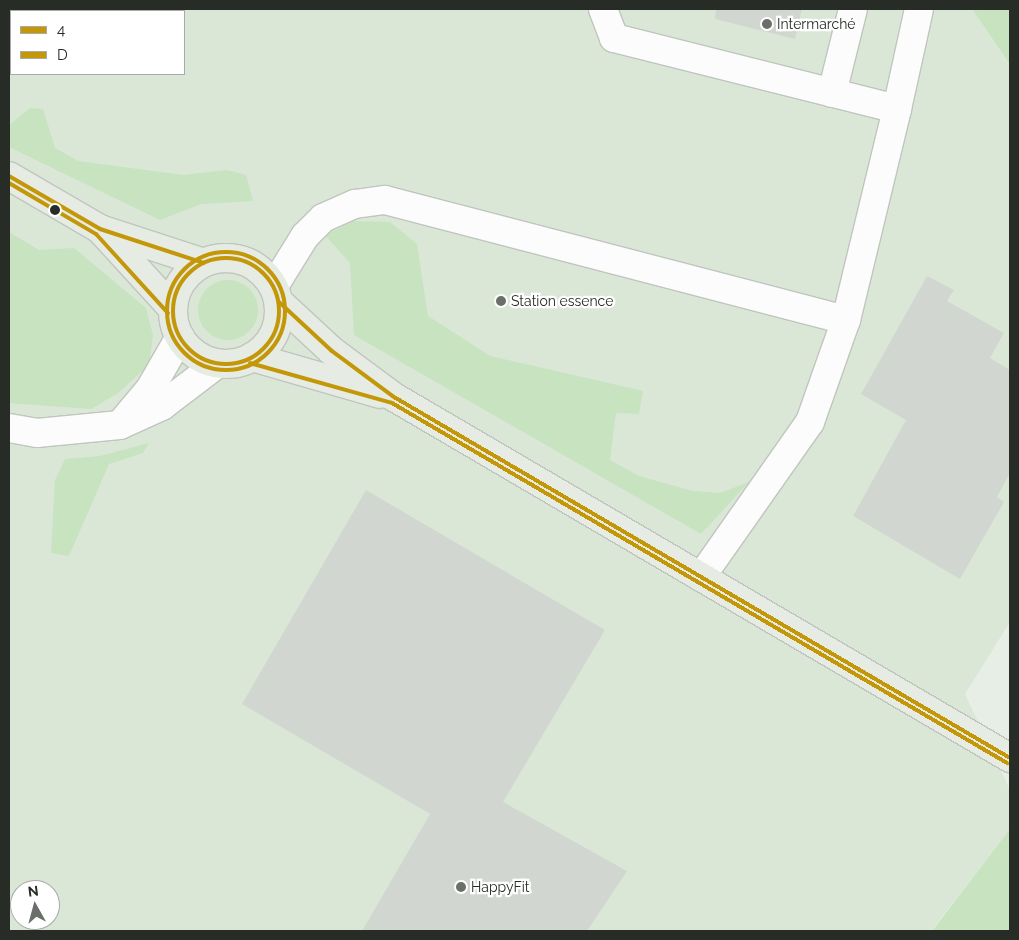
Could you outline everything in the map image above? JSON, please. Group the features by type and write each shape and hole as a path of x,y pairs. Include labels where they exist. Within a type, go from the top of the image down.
{"main road":[{"path":"9,176 100,229 204,263"},
{"path":"100,229 173,309 180,337 202,359 217,364 252,357 394,397"},
{"path":"173,309 182,281 204,263 230,257 243,260 258,268 276,294 332,351 394,397 1010,758"},
{"path":"252,357 274,334 276,294"}],"street":[{"path":"603,9 614,38 897,109"},
{"path":"832,93 853,9"},
{"path":"701,577 810,422 846,320 919,9"},
{"path":"276,294 317,224 354,204 385,200 846,320"},
{"path":"120,425 150,389 180,337"},
{"path":"9,428 36,433 120,425 162,406 217,364"}],"shaded area":[{"path":"19,9 972,9 1010,66 1010,622 965,694 1010,790 1010,829 931,931 9,931 10,45 10,75 185,75 185,10"}],"green space":[{"path":"972,9 1010,9 1010,65"},
{"path":"30,108 43,109 55,148 78,161 183,175 227,170 246,175 253,201 201,204 160,220 9,147 9,125"},
{"path":"354,221 390,222 417,244 428,316 490,356 643,391 639,414 616,413 610,460 639,476 693,491 720,493 749,482 701,534 354,335 350,263 325,235"},
{"path":"9,232 39,250 74,248 146,308 153,335 149,365 118,393 91,409 9,403"},
{"path":"222,280 234,280 245,285 253,293 258,304 256,322 245,335 234,340 222,340 211,335 203,327 198,316 198,304 203,293 211,285"},
{"path":"149,443 143,453 109,464 69,556 51,553 55,480 65,459 100,456"},
{"path":"1010,829 1010,931 932,931"}],"building":[{"name":"Intermarché","path":"716,9 802,9 795,39 715,19"},
{"path":"927,276 954,290 947,301 1004,333 990,358 1010,370 1010,473 997,497 1004,502 960,579 853,516 906,420 861,394"},
{"path":"366,490 605,630 503,802 627,871 587,931 362,931 430,814 242,704"}],"transit line":[{"name":"4","path":"9,176 100,229 204,263"},
{"name":"D","path":"9,183 96,234 168,313"},
{"name":"D","path":"226,252 249,256 268,269 281,288 285,311 281,334 268,353 249,366 226,370 203,366 184,353 171,334 167,311 171,288 184,269 203,256 226,252"},
{"name":"4","path":"226,258 246,262 264,273 275,291 279,311 275,331 264,349 246,360 226,364 206,360 188,349 177,331 173,311 177,291 188,273 206,262 226,258"},
{"name":"4","path":"279,302 332,351 394,397 1010,758"},
{"name":"D","path":"250,363 392,403 1007,763"}],"place":[{"name":"Intermarché","path":"767,24"},
{"name":"Station essence","path":"501,301"},
{"name":"HappyFit","path":"461,887"}]}
